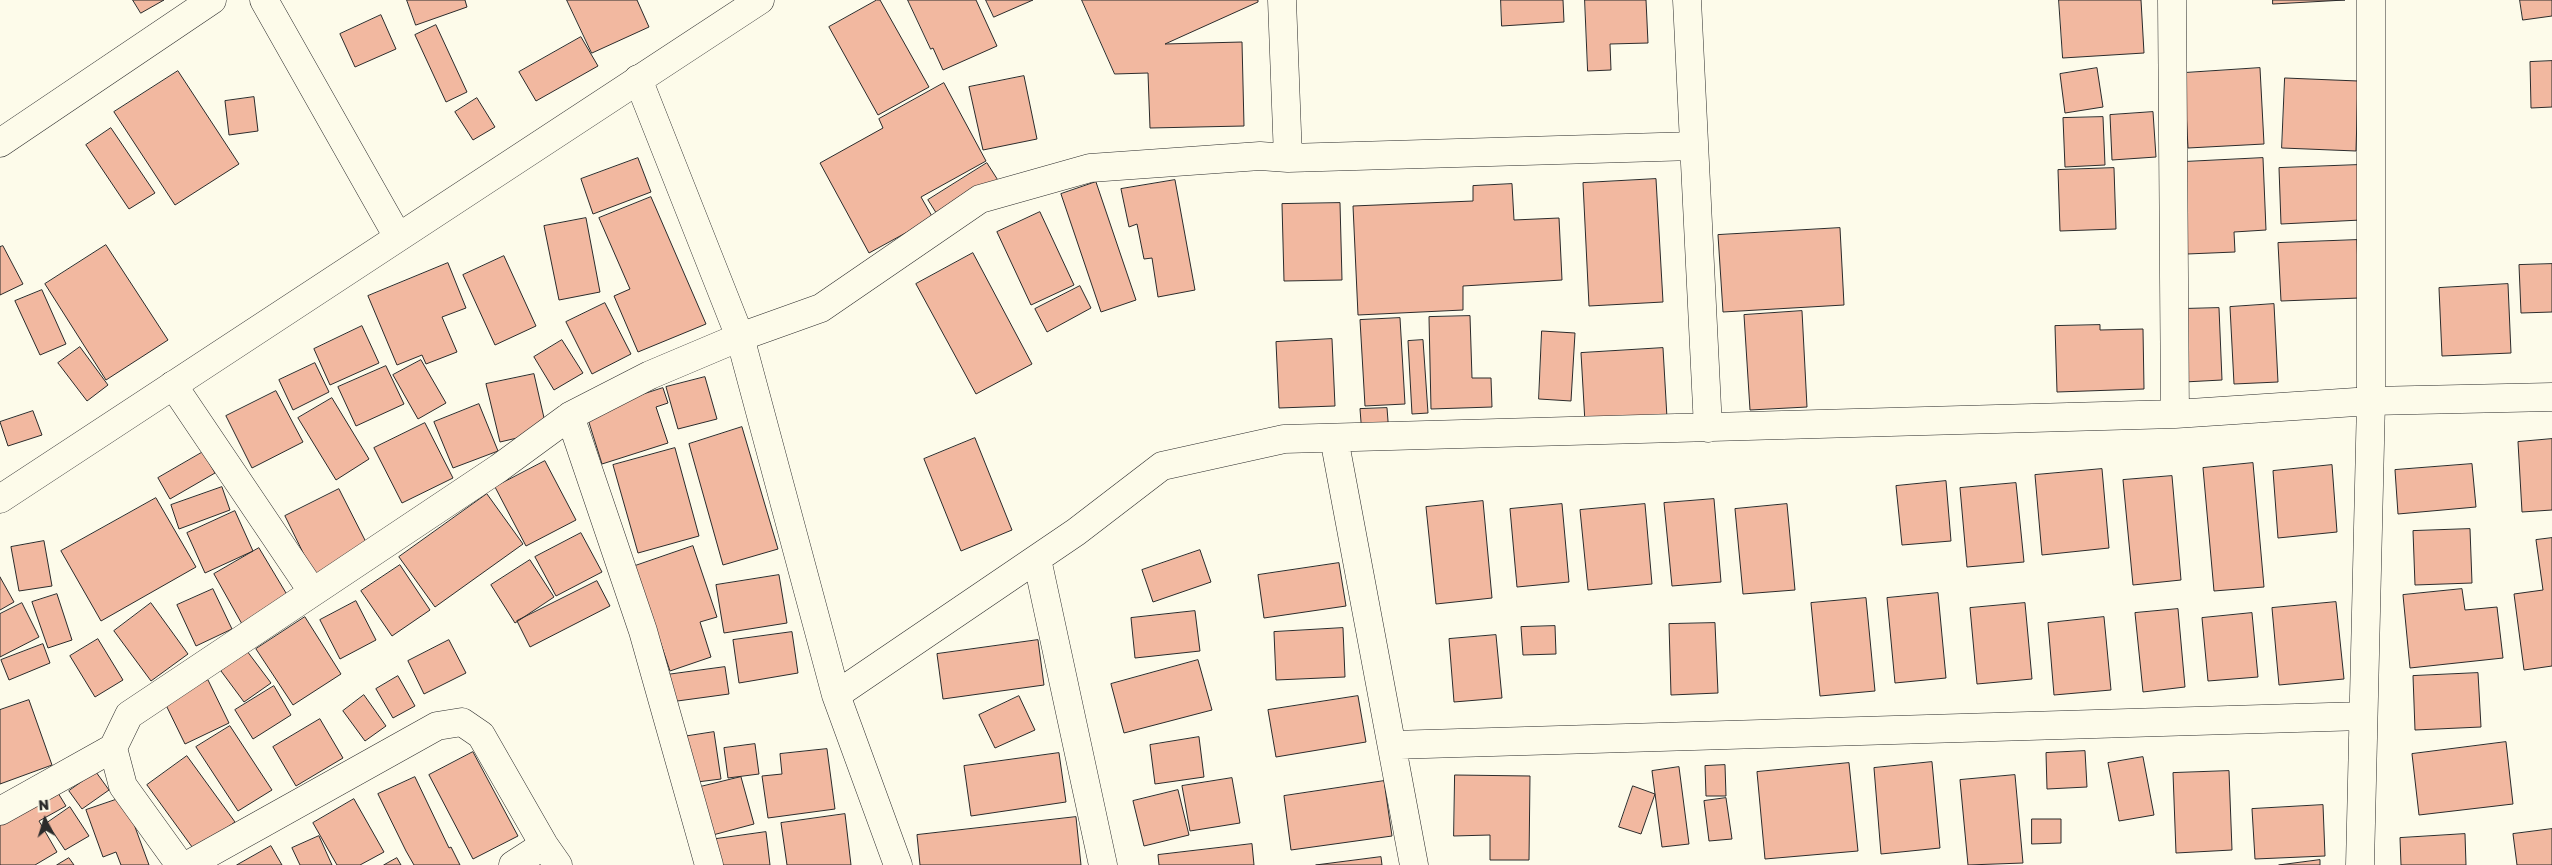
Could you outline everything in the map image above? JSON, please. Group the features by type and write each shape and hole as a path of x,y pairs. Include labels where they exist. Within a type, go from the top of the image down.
{"street":[{"path":"0,143 212,0"},
{"path":"264,0 398,237"},
{"path":"0,499 760,0"},
{"path":"1282,0 1288,158"},
{"path":"1687,0 1708,428"},
{"path":"2172,0 2175,414"},
{"path":"2360,865 2371,401 2370,0"},
{"path":"638,79 740,336 836,695 898,865"},
{"path":"0,811 113,748 129,715 498,468 570,416 650,374 740,336 821,308 980,199 1090,168 1260,156 1288,158 1694,146"},
{"path":"174,385 312,591"},
{"path":"836,695 1076,532 1162,466 1284,439 2175,414 2371,401 2552,398"},
{"path":"570,416 643,631 709,865"},
{"path":"1334,438 1414,865"},
{"path":"1037,559 1103,865"},
{"path":"1392,744 2363,716"},
{"path":"188,865 437,726 462,722 481,735 551,855 513,865"},
{"path":"113,748 123,786 180,865"}],"building":[{"path":"133,0 164,0 141,13"},
{"path":"407,0 465,0 467,7 416,25"},
{"path":"567,0 637,0 649,27 592,53"},
{"path":"880,0 929,87 878,115 829,27"},
{"path":"908,0 976,0 997,46 943,70"},
{"path":"986,0 1033,0 994,17"},
{"path":"1082,0 1258,0 1258,2 1165,44 1242,42 1244,126 1150,128 1148,73 1115,74"},
{"path":"1501,0 1563,0 1564,22 1502,26"},
{"path":"1585,0 1646,0 1648,43 1610,44 1611,70 1588,71"},
{"path":"2059,0 2141,0 2144,53 2063,58"},
{"path":"2273,0 2345,0 2273,4"},
{"path":"2520,0 2552,0 2552,16 2523,20"},
{"path":"381,15 396,49 355,67 340,34"},
{"path":"436,25 467,92 446,102 415,35"},
{"path":"581,37 598,66 536,101 519,72"},
{"path":"2552,61 2552,107 2531,108 2530,62"},
{"path":"2097,68 2103,107 2065,113 2060,74"},
{"path":"2260,68 2264,144 2188,148 2184,73"},
{"path":"178,71 239,164 175,205 114,112"},
{"path":"1024,76 1037,139 983,150 969,87"},
{"path":"2285,78 2358,81 2356,151 2282,148"},
{"path":"944,83 986,161 921,197 933,218 869,253 820,163 883,128 879,119"},
{"path":"254,97 258,131 229,135 225,101"},
{"path":"477,98 495,127 473,140 455,112"},
{"path":"2153,112 2156,157 2112,160 2110,115"},
{"path":"2103,117 2105,165 2065,167 2063,118"},
{"path":"111,128 155,193 129,209 86,145"},
{"path":"638,158 651,192 593,214 581,179"},
{"path":"2263,158 2266,230 2234,232 2235,252 2187,254 2183,162"},
{"path":"987,163 1001,185 942,222 928,200"},
{"path":"2358,165 2361,220 2281,224 2279,168"},
{"path":"2114,168 2116,229 2060,231 2058,170"},
{"path":"1656,179 1663,302 1589,306 1583,183"},
{"path":"1175,180 1195,290 1158,297 1152,258 1144,259 1137,224 1129,227 1121,189"},
{"path":"1096,182 1136,300 1101,312 1061,194"},
{"path":"1512,184 1514,220 1559,218 1562,280 1463,286 1463,310 1358,315 1353,206 1473,201 1473,186"},
{"path":"651,197 706,324 638,352 614,296 630,289 599,218"},
{"path":"1340,203 1342,280 1284,281 1282,204"},
{"path":"1040,212 1074,285 1031,305 997,232"},
{"path":"586,218 600,292 559,300 544,226"},
{"path":"1840,228 1844,305 1723,312 1718,235"},
{"path":"2357,240 2359,298 2281,301 2278,243"},
{"path":"106,245 168,340 106,380 45,284"},
{"path":"3,246 23,284 0,295 0,247"},
{"path":"973,253 1032,364 976,394 916,284"},
{"path":"504,256 536,326 495,345 463,275"},
{"path":"448,263 466,308 442,317 457,352 426,364 422,355 397,365 368,296"},
{"path":"2552,264 2552,312 2521,313 2519,265"},
{"path":"2508,284 2511,353 2442,356 2439,288"},
{"path":"1080,286 1091,308 1047,332 1035,309"},
{"path":"42,290 66,344 40,355 15,301"},
{"path":"605,303 631,354 592,374 566,322"},
{"path":"2274,304 2278,382 2234,384 2230,307"},
{"path":"2219,308 2222,380 2184,382 2181,309"},
{"path":"1802,311 1807,407 1750,410 1744,315"},
{"path":"1470,316 1472,378 1491,378 1492,407 1431,409 1429,317"},
{"path":"1400,318 1405,404 1365,406 1360,320"},
{"path":"2100,325 2100,330 2143,329 2144,389 2057,392 2055,326"},
{"path":"362,326 379,363 330,385 314,349"},
{"path":"1542,331 1575,333 1571,401 1539,399"},
{"path":"1332,339 1335,406 1279,408 1276,342"},
{"path":"562,340 583,373 554,390 534,357"},
{"path":"1423,340 1428,413 1412,414 1408,341"},
{"path":"80,347 108,385 87,401 58,363"},
{"path":"1663,348 1667,418 1585,423 1581,353"},
{"path":"421,360 446,403 418,419 393,375"},
{"path":"315,363 329,392 293,410 279,380"},
{"path":"386,366 404,404 356,426 338,387"},
{"path":"534,374 547,431 500,442 486,384"},
{"path":"705,377 717,419 678,429 666,387"},
{"path":"663,388 668,403 656,407 668,443 602,464 586,413"},
{"path":"276,391 303,442 252,468 226,416"},
{"path":"332,398 369,459 336,480 298,418"},
{"path":"479,404 498,451 453,468 434,422"},
{"path":"1387,408 1389,434 1362,435 1360,409"},
{"path":"33,411 42,435 8,446 0,422"},
{"path":"425,423 453,478 402,503 374,448"},
{"path":"742,427 778,549 723,565 689,444"},
{"path":"975,438 1012,530 961,551 924,459"},
{"path":"2552,439 2552,510 2522,512 2518,442"},
{"path":"675,448 699,536 638,553 613,465"},
{"path":"203,452 215,473 170,499 158,478"},
{"path":"545,461 576,520 526,546 495,487"},
{"path":"2253,463 2264,587 2214,591 2203,468"},
{"path":"2472,464 2476,507 2398,514 2395,470"},
{"path":"2332,465 2337,532 2278,538 2273,471"},
{"path":"2102,469 2109,548 2042,555 2035,475"},
{"path":"2172,476 2181,580 2133,585 2123,480"},
{"path":"1946,481 1951,541 1902,545 1896,486"},
{"path":"2016,483 2024,562 1967,567 1960,488"},
{"path":"222,487 230,510 179,529 171,505"},
{"path":"339,489 370,550 315,577 285,516"},
{"path":"487,494 523,544 435,607 399,557"},
{"path":"156,498 196,567 101,621 61,551"},
{"path":"1714,499 1721,582 1672,586 1664,503"},
{"path":"1483,501 1492,598 1436,604 1426,507"},
{"path":"1562,504 1569,582 1517,587 1510,509"},
{"path":"1645,504 1652,584 1588,590 1580,510"},
{"path":"1787,504 1795,590 1743,594 1735,509"},
{"path":"235,511 253,551 205,573 187,533"},
{"path":"2470,529 2472,583 2415,585 2413,531"},
{"path":"581,533 602,572 556,596 535,557"},
{"path":"2552,538 2552,666 2524,670 2514,594 2543,590 2536,540"},
{"path":"44,541 52,586 19,591 11,547"},
{"path":"693,546 717,617 700,622 711,657 670,671 635,566"},
{"path":"259,548 289,598 242,624 214,574"},
{"path":"1200,550 1211,582 1153,602 1142,570"},
{"path":"530,560 554,597 515,623 491,585"},
{"path":"1339,563 1346,606 1264,618 1258,575"},
{"path":"400,565 430,610 392,636 361,591"},
{"path":"779,575 787,623 724,633 716,585"},
{"path":"0,577 14,602 0,610"},
{"path":"597,581 610,606 530,647 517,621"},
{"path":"213,589 232,629 196,646 177,605"},
{"path":"2462,589 2465,610 2497,607 2503,658 2410,668 2403,595"},
{"path":"1938,593 1946,678 1895,683 1887,598"},
{"path":"57,594 72,640 48,648 32,602"},
{"path":"1866,598 1875,691 1820,696 1811,603"},
{"path":"356,601 376,640 340,659 320,620"},
{"path":"2336,602 2344,679 2279,685 2272,608"},
{"path":"22,603 39,637 0,657 0,614"},
{"path":"151,603 188,654 151,681 114,631"},
{"path":"2025,603 2032,679 1977,684 1970,608"},
{"path":"2178,609 2185,687 2143,692 2135,613"},
{"path":"1195,611 1200,651 1135,658 1131,618"},
{"path":"2252,613 2258,677 2208,681 2202,618"},
{"path":"305,617 341,674 293,705 256,649"},
{"path":"2104,617 2111,690 2054,695 2048,623"},
{"path":"1715,623 1718,693 1671,695 1669,624"},
{"path":"1555,626 1556,654 1523,655 1521,627"},
{"path":"1343,628 1345,677 1276,680 1274,632"},
{"path":"792,632 798,673 739,683 733,640"},
{"path":"1496,635 1502,698 1454,702 1449,639"},
{"path":"98,639 123,680 95,697 70,656"},
{"path":"449,640 466,673 424,694 408,661"},
{"path":"1038,640 1044,685 943,699 937,654"},
{"path":"43,644 50,663 9,680 1,660"},
{"path":"247,651 271,683 244,702 221,671"},
{"path":"1198,660 1212,710 1124,733 1111,684"},
{"path":"725,667 729,694 670,702 666,675"},
{"path":"2478,673 2481,727 2415,730 2413,676"},
{"path":"398,676 415,706 393,718 376,689"},
{"path":"208,680 229,723 185,744 164,701"},
{"path":"274,686 291,715 253,739 235,710"},
{"path":"364,695 386,726 365,741 343,711"},
{"path":"1019,696 1035,730 995,748 979,715"},
{"path":"1358,696 1366,742 1276,757 1268,710"},
{"path":"29,700 52,765 0,784 0,710"},
{"path":"320,719 343,758 296,786 273,747"},
{"path":"230,726 272,790 238,811 196,747"},
{"path":"714,732 721,779 689,783 682,737"},
{"path":"1199,737 1204,777 1155,784 1150,745"},
{"path":"2506,742 2513,804 2419,815 2412,754"},
{"path":"755,744 759,774 728,778 724,748"},
{"path":"827,749 835,809 768,818 762,776 782,774 780,754"},
{"path":"2085,751 2087,787 2047,789 2046,753"},
{"path":"473,752 518,836 473,859 429,775"},
{"path":"1059,753 1066,802 971,816 964,766"},
{"path":"187,756 235,822 195,851 147,785"},
{"path":"2143,757 2154,815 2119,821 2108,763"},
{"path":"1932,762 1940,848 1881,854 1874,768"},
{"path":"1849,763 1858,851 1765,859 1757,772"},
{"path":"1725,765 1726,796 1706,796 1705,766"},
{"path":"1679,767 1689,844 1662,847 1652,771"},
{"path":"2229,771 2232,850 2176,853 2173,773"},
{"path":"96,772 109,790 82,809 69,791"},
{"path":"1455,775 1530,776 1529,860 1490,860 1490,835 1454,836"},
{"path":"2015,775 2023,863 1968,865 1960,780"},
{"path":"415,777 449,848 451,847 460,865 414,865 406,851 378,794"},
{"path":"741,777 754,824 709,836 696,788"},
{"path":"1232,778 1240,823 1190,831 1182,786"},
{"path":"1384,781 1392,836 1291,850 1284,796"},
{"path":"1633,786 1655,794 1641,834 1619,827"},
{"path":"55,788 66,806 39,821 57,852 35,865 0,865 0,819"},
{"path":"1178,790 1189,835 1144,846 1133,801"},
{"path":"124,797 149,865 121,865 116,852 103,857 86,810"},
{"path":"1726,798 1732,839 1709,841 1704,801"},
{"path":"354,799 384,852 360,865 337,865 313,823"},
{"path":"2323,805 2325,856 2255,859 2252,809"},
{"path":"70,807 89,836 65,850 47,823"},
{"path":"845,814 851,865 787,865 781,823"},
{"path":"1076,817 1081,865 920,865 917,835"},
{"path":"2032,819 2061,819 2061,843 2032,844"},
{"path":"2552,829 2552,865 2517,865 2513,834"},
{"path":"766,832 770,865 720,865 716,839"},
{"path":"2465,834 2466,865 2401,865 2400,838"},
{"path":"319,836 332,865 300,865 292,848"},
{"path":"1252,844 1254,865 1159,865 1158,855"},
{"path":"271,846 282,865 237,865"},
{"path":"1381,857 1382,865 1316,865"},
{"path":"69,858 74,865 57,865"},
{"path":"397,858 401,865 384,865"},
{"path":"2320,860 2320,865 2279,865"}]}
